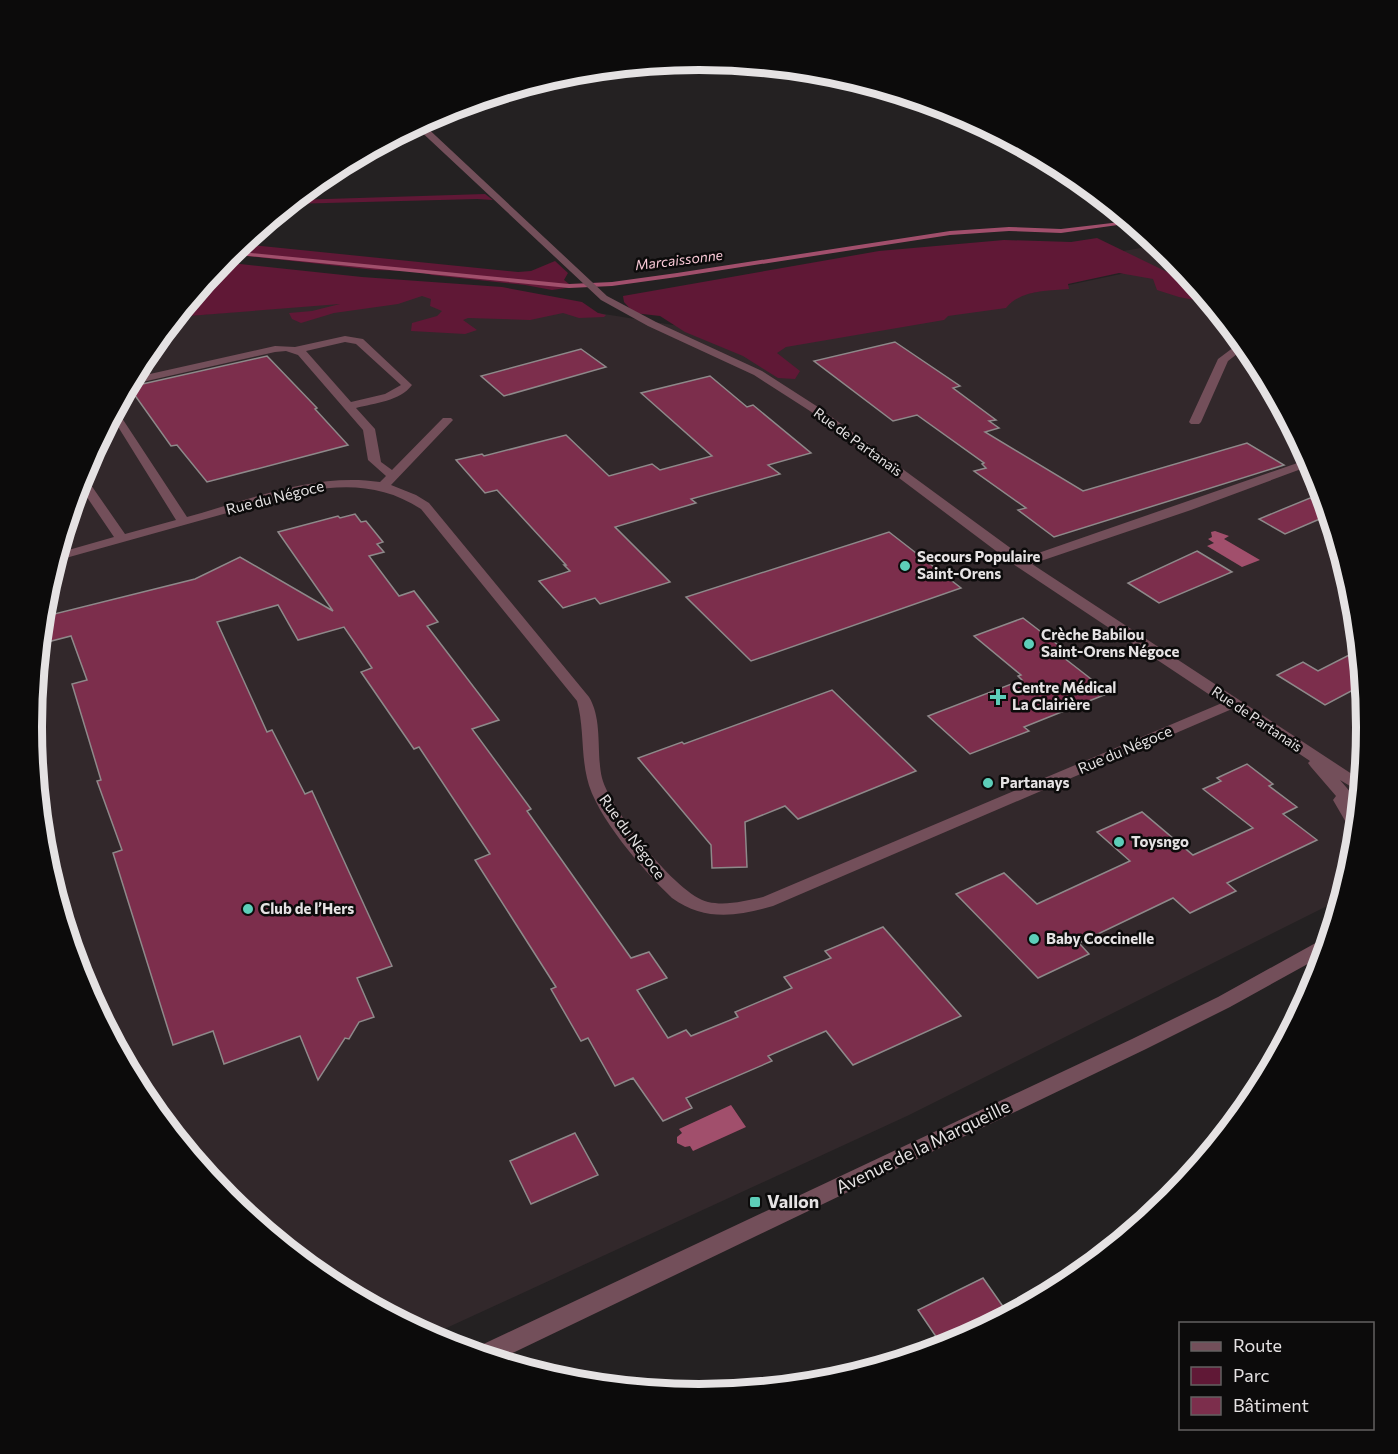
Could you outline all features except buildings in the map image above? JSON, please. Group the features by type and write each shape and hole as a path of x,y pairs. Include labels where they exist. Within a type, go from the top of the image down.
{"street":[{"name":"Rue de Partanaïs","path":"425,130 597,292 631,313 759,373 776,384 814,409 1021,563 1354,782"},
{"path":"296,350 345,339 359,341 407,385 404,390 395,394 349,406"},
{"path":"142,379 263,351 287,348 296,350 302,353 369,429 373,442 371,456 388,481 447,420"},
{"path":"1195,422 1223,359 1236,350"},
{"path":"119,419 184,522"},
{"path":"1021,563 1187,507 1301,465"},
{"name":"Rue du Négoce","path":"65,555 328,484 388,481 424,506 574,685 589,712 593,768 598,790 608,808 666,885 683,900 702,907 732,910 767,902 1234,704"},
{"path":"87,489 122,539"},
{"name":"Rue de Partanaïs","path":"1308,754 1351,804"},
{"name":"Rue de Partanaïs","path":"1331,782 1350,814"},
{"name":"Avenue de la Marqueille","path":"494,1351 1139,1044 1224,1002 1316,951"}],"shaded area":[{"path":"1147,247 1164,262 1220,327 1245,362 1288,436 1321,516 1334,557 1343,599 1355,684 1355,770 1343,855 1332,904 907,1116 441,1331 370,1296 334,1273 299,1248 234,1192 178,1127 153,1092 110,1018 92,978 64,897 48,813 43,770 43,684 48,641 64,557 77,516 92,476 130,398 187,316 465,292 792,344 1149,268 1123,251"},
{"path":"1215,531 1229,536 1224,539 1260,560 1242,567 1207,546 1214,543 1208,539 1212,537 1211,532"},
{"path":"731,1105 746,1127 693,1151 690,1146 685,1147 677,1143 677,1137 682,1133 679,1129"}],"green space":[{"path":"485,194 493,200 302,204 308,200"},
{"path":"1097,238 1178,277 1199,301 1157,290 1153,279 1119,273 1068,284 1069,289 1026,295 1006,308 948,316 944,320 786,347 777,353 800,371 795,379 778,378 743,356 685,332 660,316 634,313 624,302 623,296 879,251 1004,240 1071,242"},
{"path":"253,245 518,272 531,271 555,261 568,273 564,280 573,287 552,290 416,271 375,270 241,255"},
{"path":"233,263 362,277 502,287 582,302 598,313 606,315 579,318 563,313 530,320 468,318 463,320 477,330 465,334 411,331 412,323 437,316 442,311 430,306 431,299 422,296 398,304 334,313 301,323 292,319 289,313 312,311 340,304 187,316"}],"waterway":[{"name":"Marcaissonne","path":"243,254 569,286 612,284 677,275 950,233 1009,229 1061,231 1120,223"}],"place":[{"name":"Secours Populaire Saint-Orens","path":"905,566"},
{"name":"Crèche Babilou Saint-Orens Négoce","path":"1029,644"},
{"name":"Centre Médical La Clairière","path":"998,697"},
{"name":"Partanays","path":"988,783"},
{"name":"Toysngo","path":"1119,842"},
{"name":"Club de l’Hers","path":"248,909"},
{"name":"Baby Coccinelle","path":"1034,939"},
{"name":"Vallon","path":"755,1202"}]}
